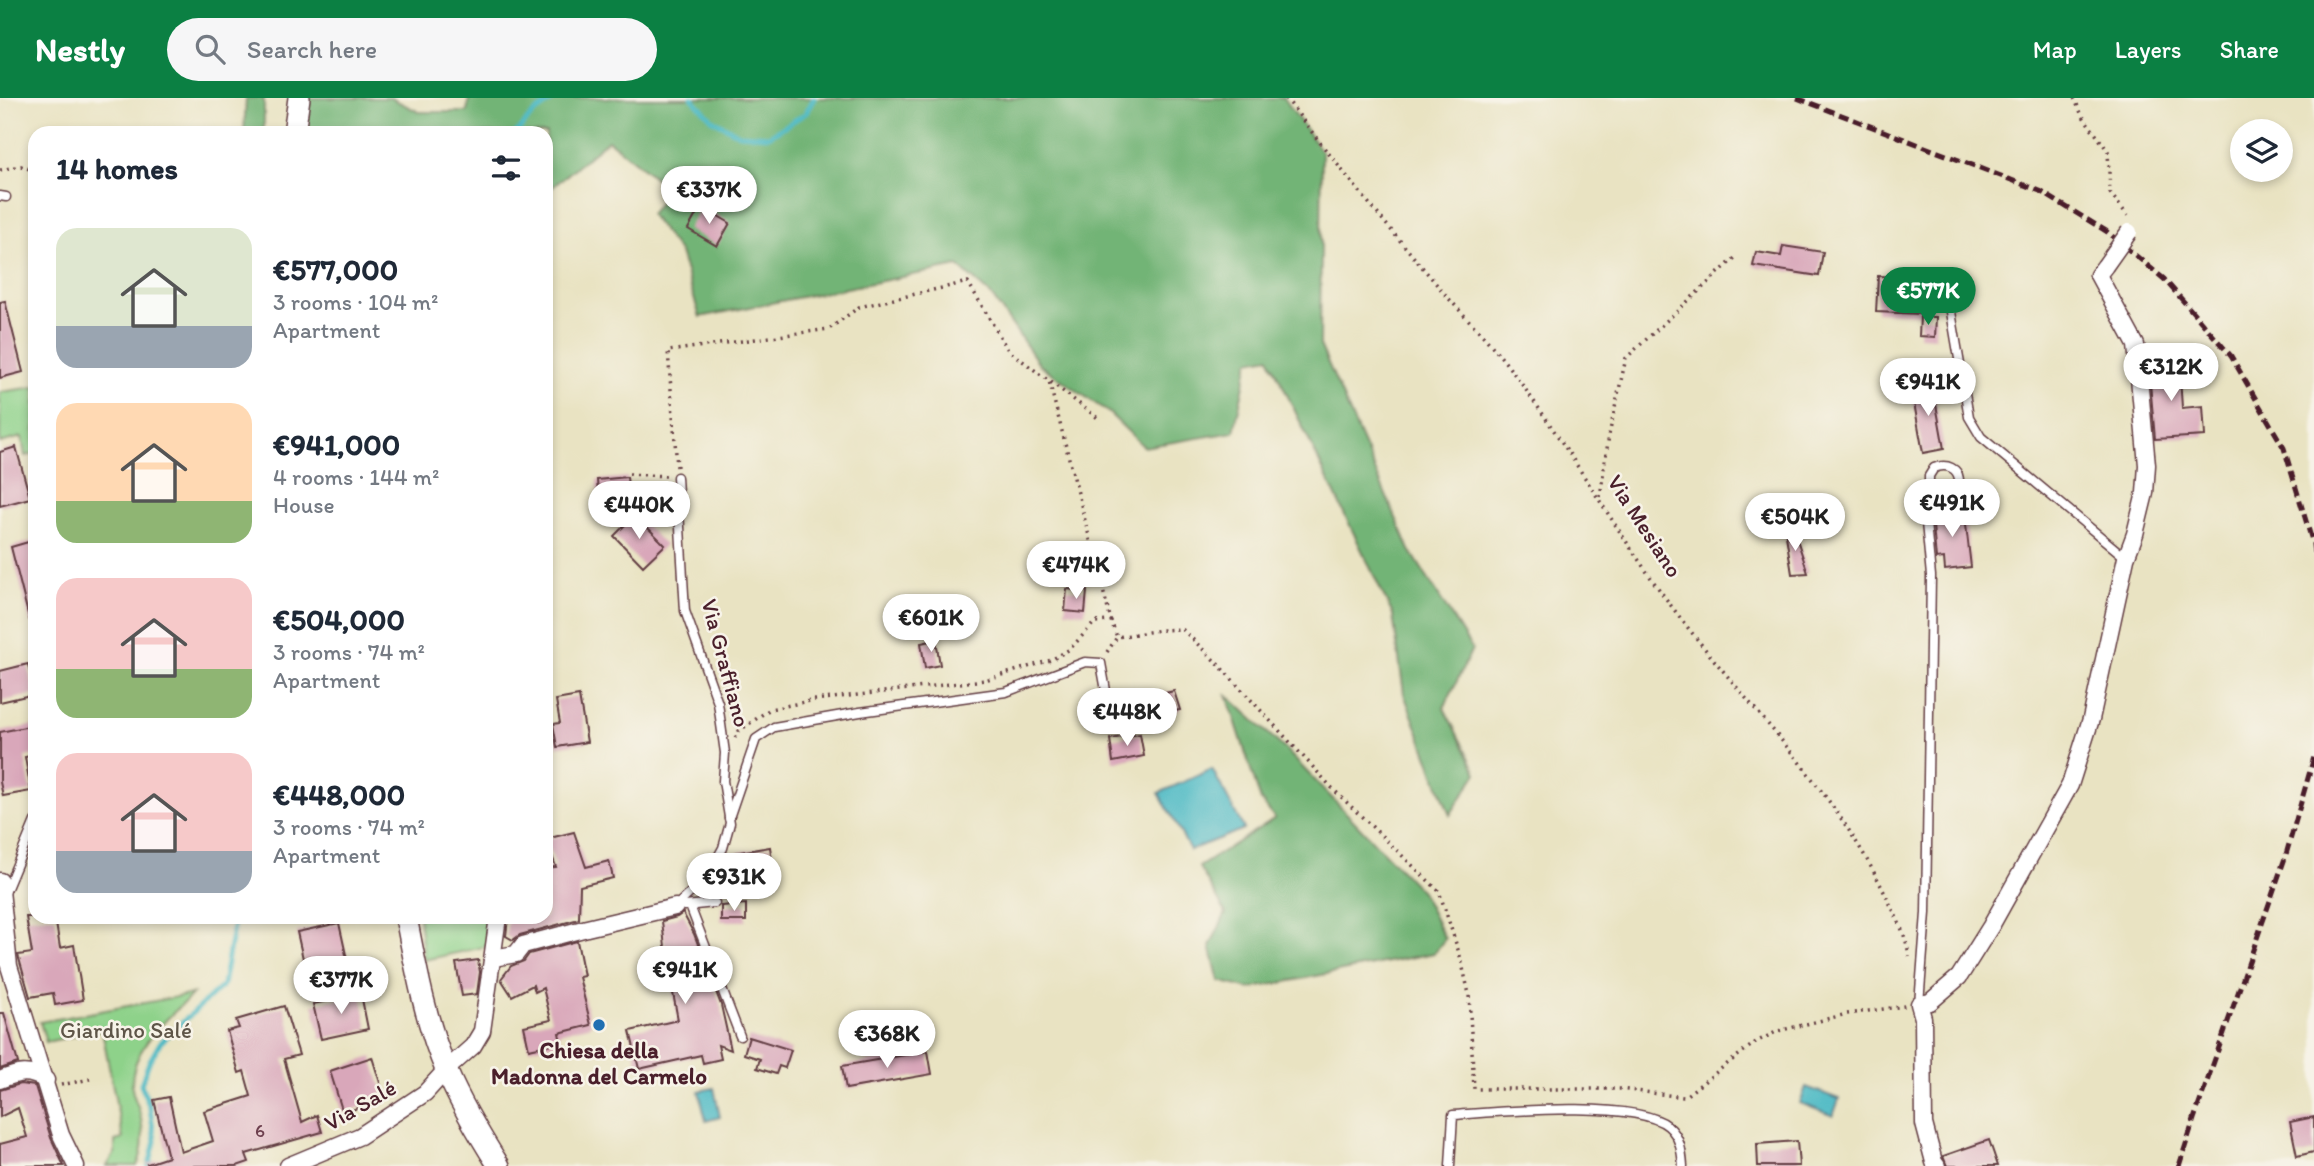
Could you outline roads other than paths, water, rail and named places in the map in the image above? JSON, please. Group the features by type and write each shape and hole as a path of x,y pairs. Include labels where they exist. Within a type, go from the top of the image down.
{"main road":[{"path":"295,126 299,98"},
{"path":"408,924 425,1002 446,1070 462,1104 499,1166"}],"street":[{"path":"1934,1165 1924,1124 1923,1018 1919,1004 1930,1002 1959,977 1991,926 2070,785 2091,719 2126,558 2145,493 2147,465 2136,345 2101,271 2129,232"},
{"path":"0,881 5,962 30,1037 51,1083 61,1135 76,1166"},
{"name":"Via Graffiano","path":"493,958 516,954 523,945 682,906"},
{"path":"446,1070 473,1046 482,1031 497,924"},
{"name":"Via Salé","path":"288,1166 360,1136 425,1093 446,1070"},
{"path":"0,1080 15,1074 32,1072 51,1083"}],"lane":[{"path":"1950,306 1969,417 1981,437 2126,558"},
{"name":"Via Graffiano","path":"677,477 685,611 718,703 725,753 723,781 730,823 723,848 707,877 682,906"},
{"path":"1919,1004 1926,913 1931,576 1926,512 1937,494"},
{"name":"Via Graffiano","path":"729,818 756,739 774,727 1006,692 1085,662 1101,663 1110,713"},
{"path":"2,899 28,838"},
{"path":"715,903 682,906 740,1036"},
{"path":"1450,1166 1453,1115 1529,1110 1631,1111 1664,1123 1672,1129 1681,1147 1683,1166"}],"water":[{"path":"1212,769 1244,829 1190,850 1159,793"},
{"path":"1806,1087 1839,1099 1833,1116 1800,1103"},
{"path":"714,1088 720,1117 706,1121 699,1091"}],"waterway":[{"path":"522,126 533,114 556,98"},
{"path":"692,98 713,120 739,134 769,136 806,113 814,98"},
{"path":"149,1166 155,1141 150,1108 141,1084 160,1043 223,985 234,924"}],"railway":[{"path":"1797,98 2040,191 2106,231 2164,279 2231,356 2284,448 2314,555"},
{"path":"2179,1166 2285,858 2314,757"}],"place":[{"name":"Chiesa della Madonna del Carmelo","path":"599,1025"}],"park label":[{"name":"Giardino Salé","path":"126,1030"}]}
